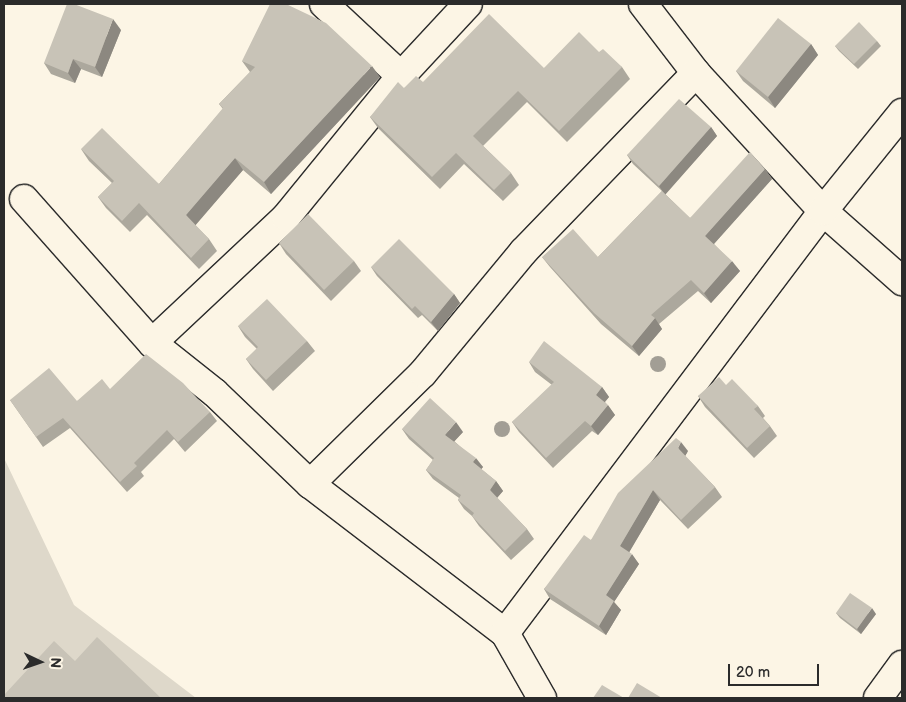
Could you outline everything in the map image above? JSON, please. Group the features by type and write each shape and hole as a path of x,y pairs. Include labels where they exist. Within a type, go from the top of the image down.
{"street":[{"path":"324,4 401,76"},
{"path":"152,343 286,217 401,76 468,4"},
{"path":"643,4 696,73 823,211 902,281"},
{"path":"310,484 423,373 523,252 696,73"},
{"path":"505,633 823,211 902,113"},
{"path":"24,199 152,343 215,392 310,484 505,633 542,698"},
{"path":"878,698 902,665"}],"shaded area":[{"path":"4,458 74,605 196,698 4,698"}],"building":[{"path":"67,4 74,4 113,19 95,67 73,59 68,73 44,63"},
{"path":"270,4 286,4 326,23 372,66 264,182 235,158 186,215 209,239 191,258 139,203 122,221 98,197 114,181 81,149 102,128 159,184 223,108 219,104 255,67 242,61"},
{"path":"489,14 544,68 579,32 599,52 603,49 622,67 559,131 518,91 473,136 511,173 494,190 456,153 432,177 370,117 398,82 404,88 416,76 423,82"},
{"path":"778,18 811,44 768,97 736,71"},
{"path":"859,22 877,41 854,64 835,46"},
{"path":"679,99 711,127 659,186 627,155"},
{"path":"750,152 765,169 705,236 732,261 704,293 691,280 651,315 655,318 632,346 594,313 542,257 573,229 598,257 662,191 690,218"},
{"path":"308,214 354,261 324,290 279,243"},
{"path":"399,239 454,294 431,322 415,306 412,309 371,267"},
{"path":"267,299 307,341 266,380 246,359 258,347 238,326"},
{"path":"544,341 602,387 596,395 608,405 591,426 585,421 546,458 512,422 554,382 529,362"},
{"path":"146,354 183,383 210,412 178,442 167,430 134,463 137,466 120,482 63,418 36,437 10,400 49,368 77,401 102,379 110,389"},
{"path":"719,377 726,385 732,379 758,406 754,409 770,426 747,448 698,396"},
{"path":"430,398 456,422 445,435 476,458 473,462 496,481 490,490 527,529 505,551 472,516 474,513 458,500 461,495 426,470 434,458 402,429"},
{"path":"676,438 681,442 678,448 715,487 681,520 653,490 620,546 632,554 606,595 614,601 599,626 544,589 584,535 591,540 618,493"},
{"path":"850,593 872,608 857,629 836,613"},
{"path":"97,637 161,698 4,698 4,695 54,641 75,661"},
{"path":"637,683 662,698 628,698"},
{"path":"602,685 624,698 593,698"}]}
